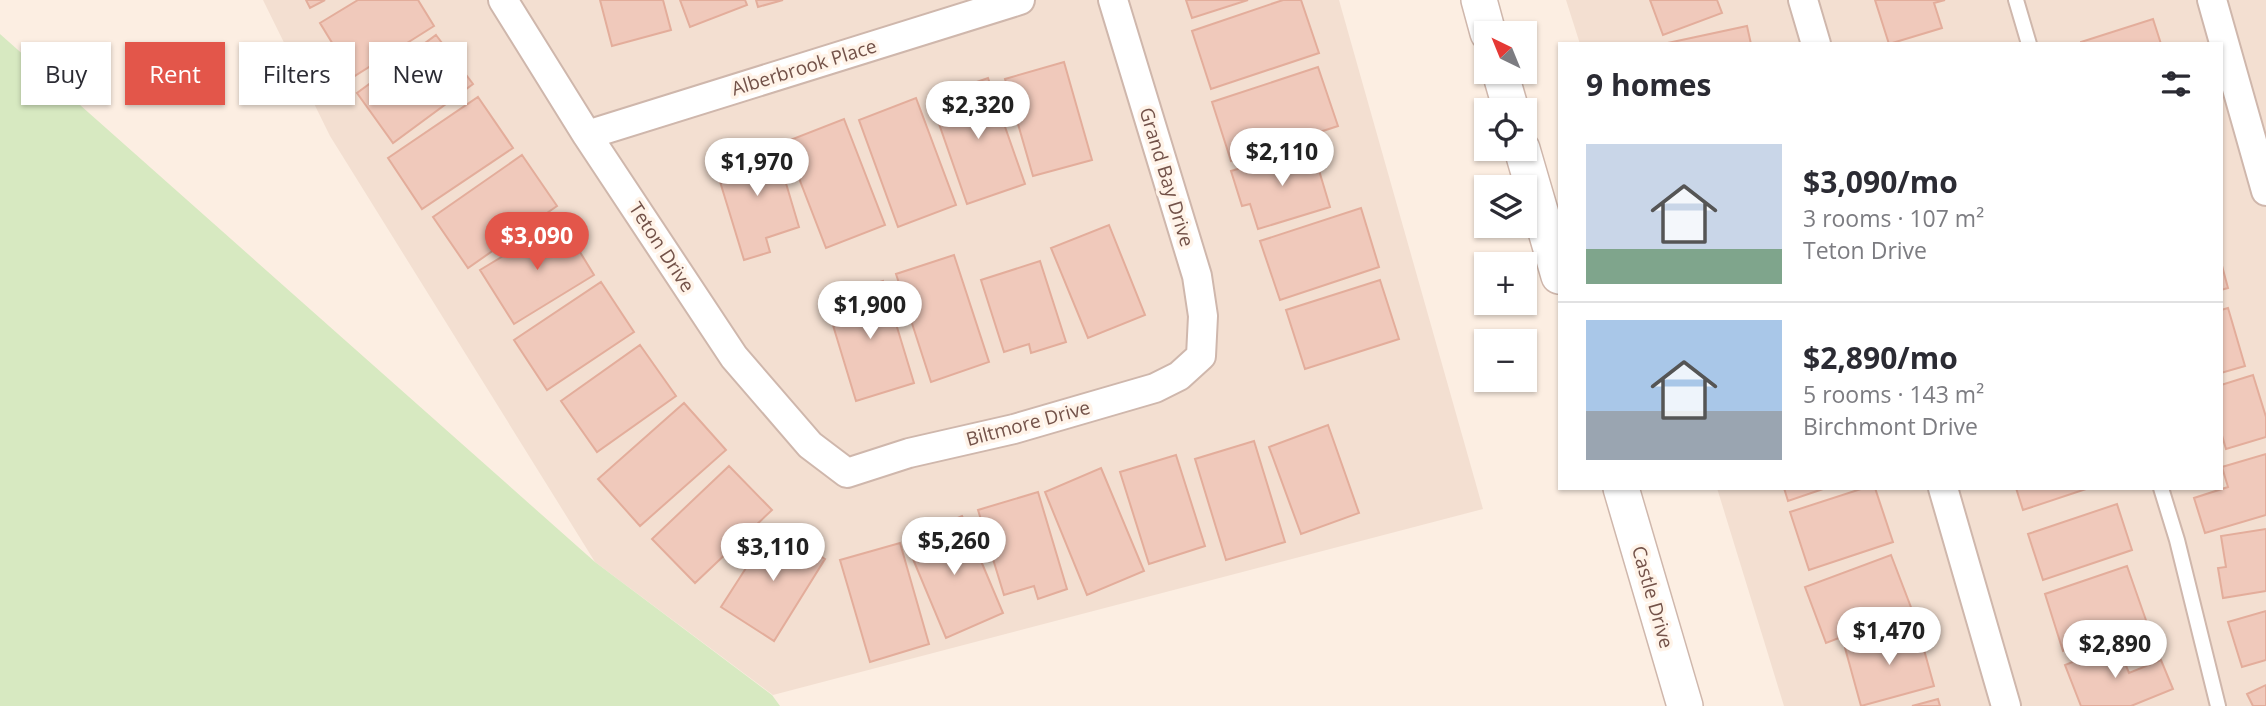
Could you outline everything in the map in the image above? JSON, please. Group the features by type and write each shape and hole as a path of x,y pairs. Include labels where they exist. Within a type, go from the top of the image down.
{"street":[{"name":"Teton Drive","path":"503,0 587,135 734,356 810,445 847,473"},
{"name":"Alberbrook Place","path":"587,135 1020,0"},
{"name":"Grand Bay Drive","path":"1113,0 1197,276 1203,316 1201,356"},
{"path":"1479,0 1485,21"},
{"path":"1803,0 1815,42"},
{"path":"2212,0 2266,191"},
{"path":"1525,161 1558,273"},
{"name":"Biltmore Drive","path":"847,473 909,453 1014,429 1155,388 1179,376 1201,356"},
{"name":"Castle Drive","path":"1622,490 1685,706"},
{"path":"1944,490 2006,706"}],"lane":[{"path":"2016,0 2028,42"},
{"path":"2162,490 2177,540 2218,706"}],"shaded area":[{"path":"263,0 1339,0 1483,509 773,695 595,562 330,136 315,105 355,105 355,42 284,42"},
{"path":"1566,0 2266,0 2266,706 1784,706 1718,490 2223,490 2223,42 1579,42"}],"green space":[{"path":"0,34 21,53 21,105 80,105 595,562 772,695 780,706 0,706"}],"building":[{"path":"306,0 325,0 310,8"},
{"path":"358,0 418,0 434,26 409,42 369,42 369,67 355,76 355,42 332,42 320,23"},
{"path":"600,0 663,0 671,30 612,46"},
{"path":"680,0 745,0 747,5 690,27"},
{"path":"756,0 783,0 758,7"},
{"path":"1186,0 1248,0 1192,18"},
{"path":"1283,0 1301,0 1319,53 1211,89 1192,31"},
{"path":"1650,0 1717,0 1722,13 1663,35"},
{"path":"1875,0 1945,0 1934,3 1942,28 1888,42"},
{"path":"2153,19 2160,42 2081,42"},
{"path":"1747,26 1751,42 1672,42"},
{"path":"436,35 441,42 426,42"},
{"path":"1064,62 1092,160 1033,176 1005,79"},
{"path":"1318,67 1338,126 1231,161 1212,102"},
{"path":"467,76 473,84 467,88"},
{"path":"988,78 1025,184 967,204 930,98"},
{"path":"369,84 369,105 445,105 393,143 357,93"},
{"path":"478,97 513,148 422,209 388,158"},
{"path":"916,98 956,205 898,227 859,120"},
{"path":"844,119 885,225 826,248 785,142"},
{"path":"774,143 799,227 766,238 770,252 744,260 714,162"},
{"path":"1312,147 1330,207 1258,229 1250,204 1242,206 1231,171"},
{"path":"522,155 557,206 468,268 433,217"},
{"path":"1361,208 1379,267 1280,300 1260,241"},
{"path":"561,221 594,275 514,324 480,270"},
{"path":"1109,225 1145,315 1088,338 1051,248"},
{"path":"954,255 989,362 931,382 896,274"},
{"path":"1040,261 1066,342 1031,353 1029,344 1004,352 981,280"},
{"path":"2223,269 2228,288 2223,289"},
{"path":"1380,280 1399,339 1305,369 1286,310"},
{"path":"883,281 914,383 856,401 825,299"},
{"path":"601,282 634,332 547,390 514,340"},
{"path":"2228,308 2245,366 2223,372 2223,309"},
{"path":"640,345 676,396 597,452 561,401"},
{"path":"2253,375 2266,417 2266,437 2226,449 2223,439 2223,384"},
{"path":"684,403 726,450 640,526 598,479"},
{"path":"1328,425 1359,513 1301,534 1269,447"},
{"path":"1254,441 1285,542 1226,560 1195,459"},
{"path":"2266,454 2266,515 2205,533 2194,498 2228,487 2223,467"},
{"path":"1176,455 1205,546 1149,564 1120,472"},
{"path":"729,466 772,510 695,583 652,539"},
{"path":"1101,468 1144,571 1087,595 1045,492"},
{"path":"1785,490 1820,490 1788,501"},
{"path":"1858,490 1876,490 1893,542 1809,570 1790,512"},
{"path":"2017,490 2083,490 2023,510"},
{"path":"1038,492 1067,589 1038,599 1034,586 1004,595 978,510"},
{"path":"2117,504 2132,550 2043,580 2028,534"},
{"path":"962,516 1003,613 946,638 905,540"},
{"path":"773,526 825,559 774,641 721,607"},
{"path":"2266,529 2266,591 2223,598 2218,568 2226,567 2221,536"},
{"path":"900,543 929,644 870,662 840,560"},
{"path":"1891,555 1912,610 1826,643 1805,587"},
{"path":"2127,566 2147,623 2063,651 2045,594"},
{"path":"2266,611 2266,660 2242,667 2228,622"},
{"path":"1918,628 1934,686 1861,706 1845,648"},
{"path":"2117,644 2129,673 2161,660 2173,689 2131,706 2081,706 2065,665"},
{"path":"2266,685 2266,706 2253,706 2247,694"},
{"path":"1938,699 1940,706 1912,706"}]}
